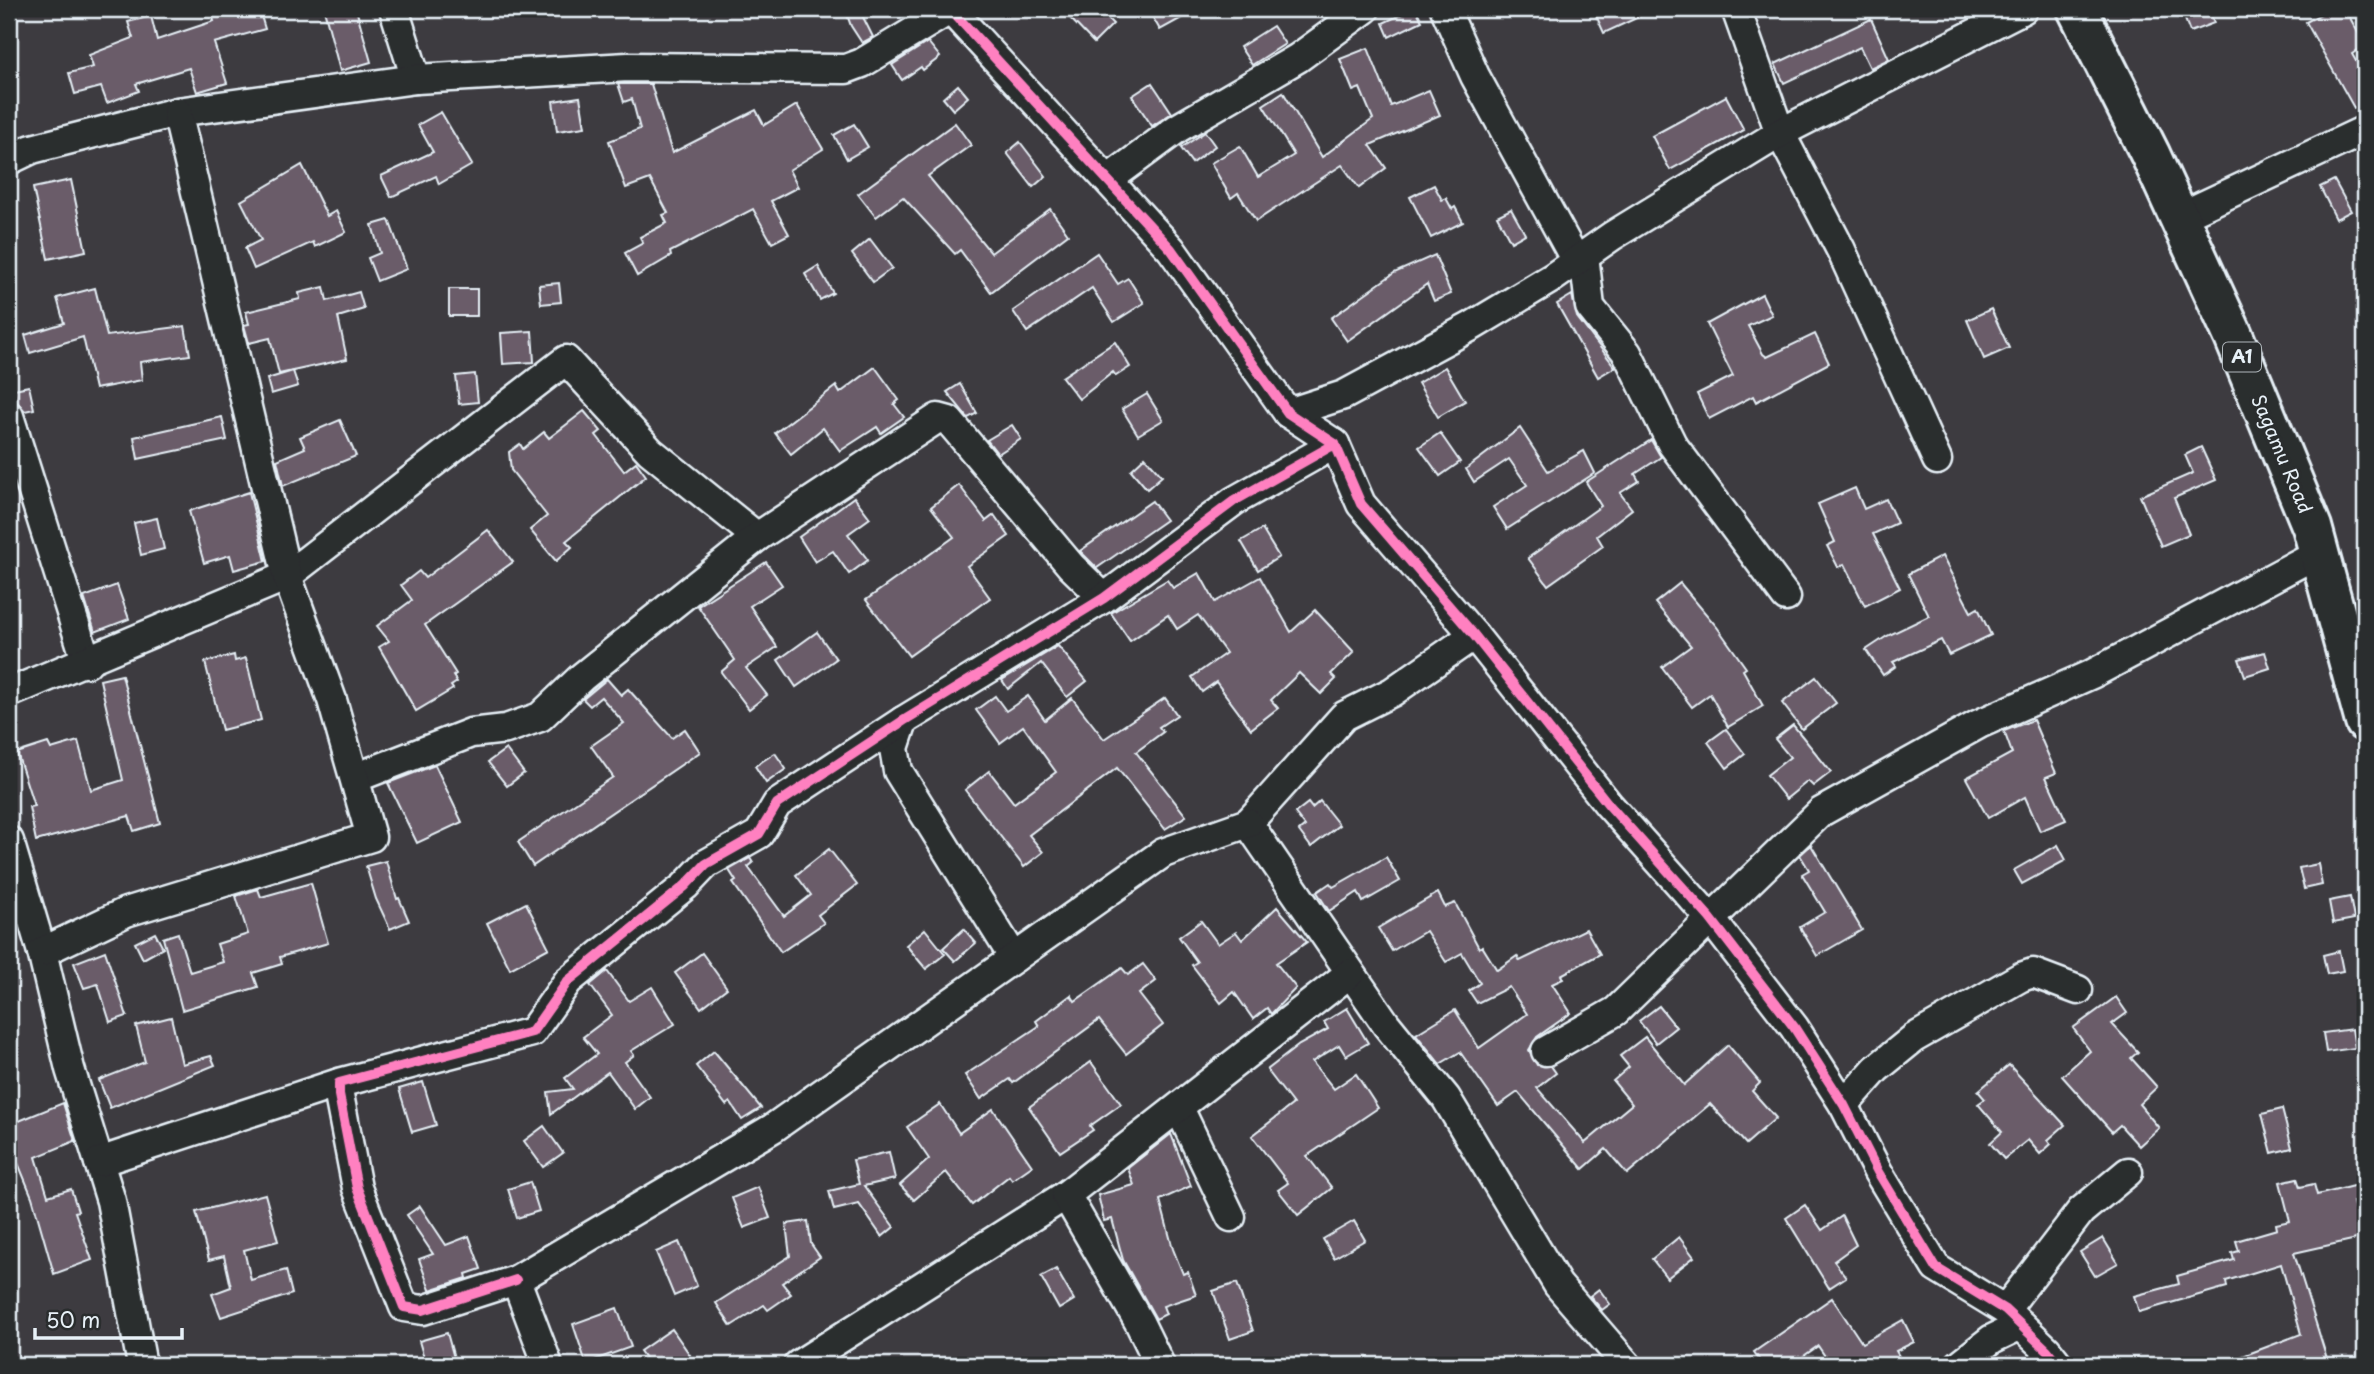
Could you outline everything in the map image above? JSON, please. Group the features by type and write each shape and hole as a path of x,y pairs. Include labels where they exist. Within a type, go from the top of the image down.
{"highway":[{"name":"Sagamu Road","path":"2077,9 2179,217 2238,348 2312,527 2365,722"}],"street":[{"path":"394,9 416,79"},
{"path":"9,159 32,149 177,112 416,79 628,67 846,69 862,63 950,9 1171,249 1288,413 1335,444 1362,504 1474,635 1609,805 1710,918 1794,1027 1844,1105 1878,1172 1936,1268 2013,1318 2059,1365"},
{"path":"1109,179 1178,128 1298,58 1366,9"},
{"path":"1445,9 1475,76 1580,258 1590,307 1627,353 1672,444 1786,597"},
{"path":"1736,9 1780,133 1841,250 1937,460"},
{"path":"1288,413 1344,395 1472,326 1780,133 2023,9"},
{"path":"42,952 126,912 371,837 332,700 287,576 177,112"},
{"path":"2179,217 2365,130"},
{"path":"9,693 87,663 287,576 566,360 650,451 757,537"},
{"path":"9,416 87,663"},
{"path":"355,778 471,733 506,729 540,717 582,677 757,537 938,418 949,421 1071,566 1104,598"},
{"path":"99,1162 339,1083 531,1032 568,981 685,886 706,864 759,834 777,804 903,721 1104,598 1234,501 1335,444"},
{"path":"1546,1051 1616,1011 1821,812 1979,724 2092,674 2320,552"},
{"path":"339,1083 357,1188 404,1307 423,1310 516,1280 773,1128 1163,853 1248,823 1344,716 1392,692 1474,635"},
{"path":"903,721 894,748 898,771 1014,958"},
{"path":"1248,823 1350,973 1446,1098 1558,1284 1627,1365"},
{"path":"9,841 42,952 70,1069 111,1201 142,1365"},
{"path":"798,1365 1066,1195 1350,973"},
{"path":"1844,1105 1875,1069 1914,1038 2021,977 2033,973 2078,990"},
{"path":"1179,1108 1231,1217"},
{"path":"1959,1365 2013,1318 2081,1211 2128,1172"},
{"path":"1066,1195 1139,1322 1160,1365"},
{"path":"516,1280 548,1365"}],"building":[{"path":"211,9 259,9 265,29 214,43 227,83 197,92 189,68 136,84 139,91 107,103 101,87 75,94 69,73 93,67 89,55 133,38 128,22 151,16 157,40 214,21"},
{"path":"324,9 356,9 371,62 340,71"},
{"path":"845,9 859,9 873,37 862,43 851,26"},
{"path":"1078,9 1098,9 1113,24 1094,43 1069,17"},
{"path":"1148,9 1198,9 1160,30"},
{"path":"1416,9 1422,21 1389,37 1383,23"},
{"path":"1593,9 1656,9 1604,33"},
{"path":"2181,9 2209,9 2214,23 2190,32"},
{"path":"2330,9 2345,9 2365,45 2352,54 2365,77 2365,102 2354,108 2306,22"},
{"path":"1871,19 1889,59 1870,68 1860,47 1784,83 1775,64"},
{"path":"1273,26 1285,44 1252,65 1240,47"},
{"path":"928,42 940,57 923,70 921,67 902,80 892,65"},
{"path":"1368,48 1391,106 1429,90 1440,115 1370,145 1386,168 1359,188 1342,165 1256,221 1238,193 1231,198 1211,163 1240,146 1258,177 1294,155 1263,105 1283,92 1322,157 1373,119 1360,88 1353,91 1340,59"},
{"path":"1152,83 1172,113 1152,126 1132,96"},
{"path":"618,84 651,84 672,153 756,110 764,125 797,105 823,149 789,170 798,187 771,201 789,234 772,243 753,209 670,252 671,256 637,276 625,253 643,243 640,237 667,223 663,215 668,213 650,179 626,188 609,141 640,129 632,99 624,102"},
{"path":"958,85 968,97 953,110 943,98"},
{"path":"1726,96 1744,130 1670,170 1652,136"},
{"path":"580,97 585,127 557,131 553,101"},
{"path":"441,112 472,165 439,184 436,176 391,197 381,176 433,152 418,125"},
{"path":"955,123 971,145 928,176 991,253 1050,209 1068,234 991,292 960,250 955,254 903,197 876,217 858,194"},
{"path":"854,124 868,147 847,159 834,135"},
{"path":"1205,132 1215,146 1192,163 1181,148"},
{"path":"1020,142 1046,176 1033,187 1007,153"},
{"path":"302,165 327,216 336,211 346,232 315,247 313,242 254,269 245,248 261,240 241,201"},
{"path":"71,180 86,251 48,259 33,188"},
{"path":"2334,180 2351,211 2336,219 2320,187"},
{"path":"1434,185 1442,200 1446,198 1452,209 1455,207 1463,222 1431,238 1410,197"},
{"path":"1511,209 1525,234 1511,242 1497,216"},
{"path":"389,220 407,269 377,281 368,258 380,253 372,225"},
{"path":"870,239 892,268 873,282 852,254"},
{"path":"1097,253 1118,284 1128,278 1144,303 1114,322 1092,288 1027,332 1013,311"},
{"path":"1435,255 1451,294 1434,301 1427,284 1347,341 1331,318 1394,273"},
{"path":"818,266 833,293 820,300 805,274"},
{"path":"559,283 561,302 541,304 539,285"},
{"path":"324,287 327,301 359,292 364,309 338,317 347,359 279,374 270,338 249,343 244,325 249,324 246,312 300,299 299,293"},
{"path":"95,288 107,336 185,326 190,355 140,362 142,380 95,389 83,337 30,353 25,335 64,323 57,298"},
{"path":"449,289 477,289 477,316 449,316"},
{"path":"1762,294 1772,315 1748,326 1763,354 1767,357 1815,334 1829,363 1756,402 1753,396 1709,419 1697,394 1733,376 1707,324"},
{"path":"1572,295 1577,317 1615,367 1598,377 1557,304"},
{"path":"1991,309 2009,348 1984,359 1967,320"},
{"path":"532,331 534,362 503,364 501,333"},
{"path":"1115,342 1130,367 1116,376 1113,372 1079,399 1062,377"},
{"path":"875,367 899,400 894,404 904,417 881,433 877,427 840,451 823,428 791,454 775,433 836,386 840,393"},
{"path":"1445,367 1465,401 1438,417 1418,383"},
{"path":"293,371 298,386 271,394 267,379"},
{"path":"475,374 478,402 459,404 456,376"},
{"path":"960,384 977,413 968,418 947,392"},
{"path":"29,386 34,409 25,411 17,402 14,389"},
{"path":"1147,394 1163,420 1138,435 1122,409"},
{"path":"584,411 601,431 596,435 624,471 636,462 646,476 566,541 572,547 556,561 530,530 547,516 511,470 509,452 520,444 523,449 544,432 549,438"},
{"path":"222,417 227,440 138,459 134,437"},
{"path":"340,420 356,456 283,486 277,460 305,448 300,437"},
{"path":"1012,425 1021,439 998,454 987,440"},
{"path":"1520,428 1548,471 1584,451 1595,473 1507,529 1493,507 1527,485 1509,459 1474,482 1466,469"},
{"path":"1440,433 1460,462 1440,476 1419,447"},
{"path":"1651,440 1661,457 1635,474 1639,481 1620,493 1632,509 1597,536 1603,546 1548,585 1528,558 1601,506 1586,482"},
{"path":"2201,447 2216,480 2174,498 2189,534 2161,546 2140,496 2193,473 2185,455"},
{"path":"1145,457 1162,476 1147,489 1131,470"},
{"path":"959,485 986,521 994,515 1009,536 967,566 990,598 909,656 866,600 954,537 931,507"},
{"path":"1855,488 1864,509 1886,499 1897,523 1873,534 1900,588 1865,606 1844,564 1838,567 1827,546 1835,542 1818,504"},
{"path":"249,492 266,561 234,570 230,555 204,563 189,511"},
{"path":"854,497 870,518 848,534 868,560 849,574 833,551 815,562 799,537"},
{"path":"1152,501 1166,520 1097,568 1080,551"},
{"path":"157,518 164,549 141,555 134,523"},
{"path":"1262,529 1279,557 1258,570 1241,541"},
{"path":"488,530 513,562 425,625 456,674 453,676 457,682 451,686 453,689 416,711 379,647 389,641 377,626 412,600 401,585 419,571 425,578"},
{"path":"1942,556 1971,612 1978,608 1991,635 1949,655 1941,640 1893,662 1896,666 1883,675 1866,650 1887,636 1929,616 1908,574"},
{"path":"766,562 782,585 750,606 777,647 746,668 767,695 749,709 721,672 735,660 698,606"},
{"path":"1199,573 1215,602 1260,577 1291,632 1315,610 1354,652 1331,674 1336,679 1321,694 1299,673 1271,700 1278,708 1251,729 1216,682 1202,692 1192,677 1226,653 1198,615 1177,629 1168,615 1130,641 1111,613 1167,580 1173,588"},
{"path":"1680,583 1717,627 1746,668 1743,670 1763,706 1728,727 1710,694 1692,707 1662,667 1691,646 1655,603"},
{"path":"117,585 129,619 95,632 84,597"},
{"path":"817,632 836,659 796,687 778,660"},
{"path":"1058,646 1087,681 1067,697 1041,663 1008,689 1002,680"},
{"path":"2265,652 2270,668 2245,676 2239,659"},
{"path":"234,655 235,661 246,658 261,720 222,730 205,662"},
{"path":"122,675 160,823 134,831 129,816 36,841 29,807 34,806 17,753 48,743 51,749 78,741 91,790 123,780 100,680"},
{"path":"1816,677 1836,703 1802,729 1782,703"},
{"path":"607,679 621,695 628,689 672,738 685,729 700,752 533,866 518,842 613,777 591,746 624,723 601,697 590,706 583,699"},
{"path":"995,696 1006,711 1028,696 1045,720 1072,698 1104,739 1165,698 1177,715 1159,727 1163,732 1136,752 1186,816 1165,829 1117,768 1029,835 1043,852 1024,867 965,790 989,771 1014,803 1056,772 1023,726 1000,743 976,710"},
{"path":"2033,720 2056,773 2046,777 2066,820 2040,831 2025,797 1988,818 1966,778 2012,753 2004,731"},
{"path":"1793,725 1831,772 1813,786 1808,781 1786,799 1767,775 1790,757 1775,739"},
{"path":"1726,729 1745,754 1727,768 1708,742"},
{"path":"506,749 524,773 507,786 488,762"},
{"path":"775,753 786,769 766,783 755,766"},
{"path":"435,765 462,822 417,843 388,783"},
{"path":"1320,801 1339,825 1311,847 1299,831 1305,826 1295,813 1308,803 1312,808"},
{"path":"1811,845 1862,930 1817,956 1800,927 1825,912 1802,874 1809,870 1800,855"},
{"path":"2058,845 2066,860 2022,884 2014,870"},
{"path":"829,849 857,885 818,915 824,923 781,952 733,883 736,881 729,870 750,858 753,863 748,867 784,916 811,895 796,875"},
{"path":"1386,857 1400,881 1363,902 1358,892 1329,911 1317,892 1330,883 1333,887"},
{"path":"386,861 397,899 399,898 409,921 390,929 376,899 366,866"},
{"path":"2318,864 2322,885 2304,889 2299,868"},
{"path":"311,883 328,943 280,957 282,964 253,973 258,987 182,1010 163,938 178,933 190,972 223,962 217,944 248,934 236,896 258,889 261,897"},
{"path":"1438,893 1445,907 1455,903 1479,948 1482,946 1497,970 1517,956 1520,961 1586,929 1600,954 1561,975 1563,979 1552,984 1571,1013 1537,1037 1529,1050 1537,1065 1551,1066 1556,1073 1537,1088 1585,1143 1632,1104 1613,1081 1629,1067 1620,1056 1645,1037 1684,1085 1728,1045 1760,1083 1752,1091 1776,1118 1746,1144 1710,1104 1627,1174 1606,1149 1583,1169 1518,1092 1498,1106 1460,1052 1440,1064 1416,1034 1455,1010 1479,1048 1527,1014 1509,987 1477,1003 1469,991 1480,983 1462,953 1446,962 1426,931 1392,951 1378,928"},
{"path":"2350,897 2354,919 2333,923 2329,901"},
{"path":"526,903 549,948 510,969 487,923"},
{"path":"1277,907 1307,942 1276,963 1296,988 1271,1014 1267,1008 1253,1019 1234,992 1221,1003 1192,965 1197,962 1179,937 1201,921 1218,944 1236,932 1242,940"},
{"path":"925,929 945,954 926,969 906,945"},
{"path":"964,929 976,943 955,961 943,948"},
{"path":"155,933 163,948 143,959 135,943"},
{"path":"105,951 127,1016 110,1022 98,984 84,988 74,963"},
{"path":"2339,951 2343,971 2327,974 2323,955"},
{"path":"702,953 727,988 701,1008 675,973"},
{"path":"1143,964 1156,981 1139,994 1163,1025 1126,1054 1099,1020 1013,1083 1010,1079 981,1099 965,1075 1039,1026 1036,1021 1071,995 1075,1001 1122,968 1128,975"},
{"path":"607,971 629,1001 652,987 675,1024 631,1051 634,1055 625,1062 650,1097 635,1109 608,1072 551,1114 548,1092 573,1089 565,1078 597,1054 583,1037 612,1015 590,985"},
{"path":"2116,997 2127,1013 2112,1024 2138,1052 2131,1058 2157,1087 2139,1104 2159,1128 2139,1146 2120,1125 2112,1132 2062,1076 2090,1051 2073,1028"},
{"path":"1659,1006 1676,1027 1656,1043 1639,1021"},
{"path":"1347,1008 1368,1043 1346,1056 1339,1045 1312,1062 1334,1089 1356,1074 1378,1108 1307,1156 1332,1188 1298,1215 1278,1190 1288,1183 1252,1136 1293,1104 1267,1070 1299,1045 1328,1029 1324,1022"},
{"path":"171,1017 182,1064 211,1056 215,1065 110,1108 99,1080 145,1062 136,1026"},
{"path":"2352,1029 2355,1048 2326,1052 2323,1033"},
{"path":"714,1051 761,1108 742,1120 730,1102 726,1105 696,1066"},
{"path":"1091,1062 1121,1104 1090,1126 1093,1130 1060,1152 1029,1107"},
{"path":"2009,1065 2065,1125 2048,1140 2051,1144 2040,1154 2028,1140 2004,1159 1990,1143 2002,1132 1978,1104 1985,1099 1978,1091"},
{"path":"423,1082 436,1125 412,1132 399,1089"},
{"path":"63,1103 75,1141 36,1157 48,1196 71,1189 78,1211 75,1212 92,1260 54,1274 32,1197 18,1163 9,1166 9,1125"},
{"path":"940,1104 959,1133 993,1109 1032,1166 1012,1180 1009,1176 972,1205 946,1172 914,1200 900,1185 929,1159 907,1127"},
{"path":"2282,1109 2292,1148 2272,1153 2262,1114"},
{"path":"544,1126 563,1153 543,1167 524,1141"},
{"path":"1171,1134 1191,1186 1160,1200 1173,1249 1183,1274 1188,1272 1196,1295 1163,1306 1166,1314 1156,1319 1123,1260 1112,1219 1104,1221 1098,1195 1134,1185 1128,1168"},
{"path":"889,1152 895,1179 864,1186 894,1227 882,1237 859,1204 834,1210 829,1191 859,1184 853,1160"},
{"path":"2297,1178 2300,1187 2314,1184 2317,1195 2365,1183 2365,1199 2353,1202 2361,1238 2294,1253 2329,1365 2219,1365 2301,1334 2281,1264 2226,1281 2227,1287 2139,1312 2134,1296 2179,1284 2177,1276 2234,1260 2232,1253 2239,1251 2236,1241 2277,1229 2276,1224 2290,1221 2280,1182"},
{"path":"530,1182 539,1211 517,1218 508,1189"},
{"path":"758,1187 770,1218 744,1228 732,1198"},
{"path":"265,1194 278,1241 244,1250 251,1280 286,1270 292,1294 221,1317 212,1294 231,1287 224,1256 209,1260 196,1212"},
{"path":"1805,1205 1822,1230 1842,1216 1856,1245 1834,1261 1846,1277 1829,1288 1786,1218"},
{"path":"420,1206 446,1245 469,1236 481,1269 466,1274 467,1278 430,1290 419,1259 433,1254 407,1215"},
{"path":"808,1221 811,1244 820,1257 782,1283 791,1294 768,1310 764,1305 731,1326 716,1303 790,1256 786,1224"},
{"path":"1354,1221 1365,1240 1334,1258 1323,1239"},
{"path":"1679,1237 1694,1257 1667,1278 1652,1259"},
{"path":"2103,1238 2118,1263 2095,1276 2080,1252"},
{"path":"679,1242 697,1286 674,1296 656,1252"},
{"path":"1056,1269 1074,1300 1059,1309 1041,1277"},
{"path":"1237,1283 1253,1331 1230,1339 1213,1291"},
{"path":"1599,1289 1610,1304 1602,1310 1590,1296"},
{"path":"1832,1298 1862,1343 1903,1320 1914,1342 1896,1351 1900,1358 1889,1365 1831,1365 1818,1346 1791,1365 1763,1365 1754,1352"},
{"path":"617,1308 631,1347 586,1363 573,1324"},
{"path":"672,1329 690,1355 675,1365 650,1365 640,1351"},
{"path":"447,1333 456,1365 426,1365 419,1341"}],"cycle path":[{"path":"950,9 1171,249 1288,413 1335,444 1361,504 1474,635 1609,805 1710,918 1794,1027 1844,1105 1878,1172 1936,1268 2005,1310 2059,1365"},
{"path":"516,1280 423,1310 404,1307 357,1188 339,1083 532,1032 568,981 685,886 706,864 759,834 777,804 903,721 1104,598 1234,501 1335,444"}]}
